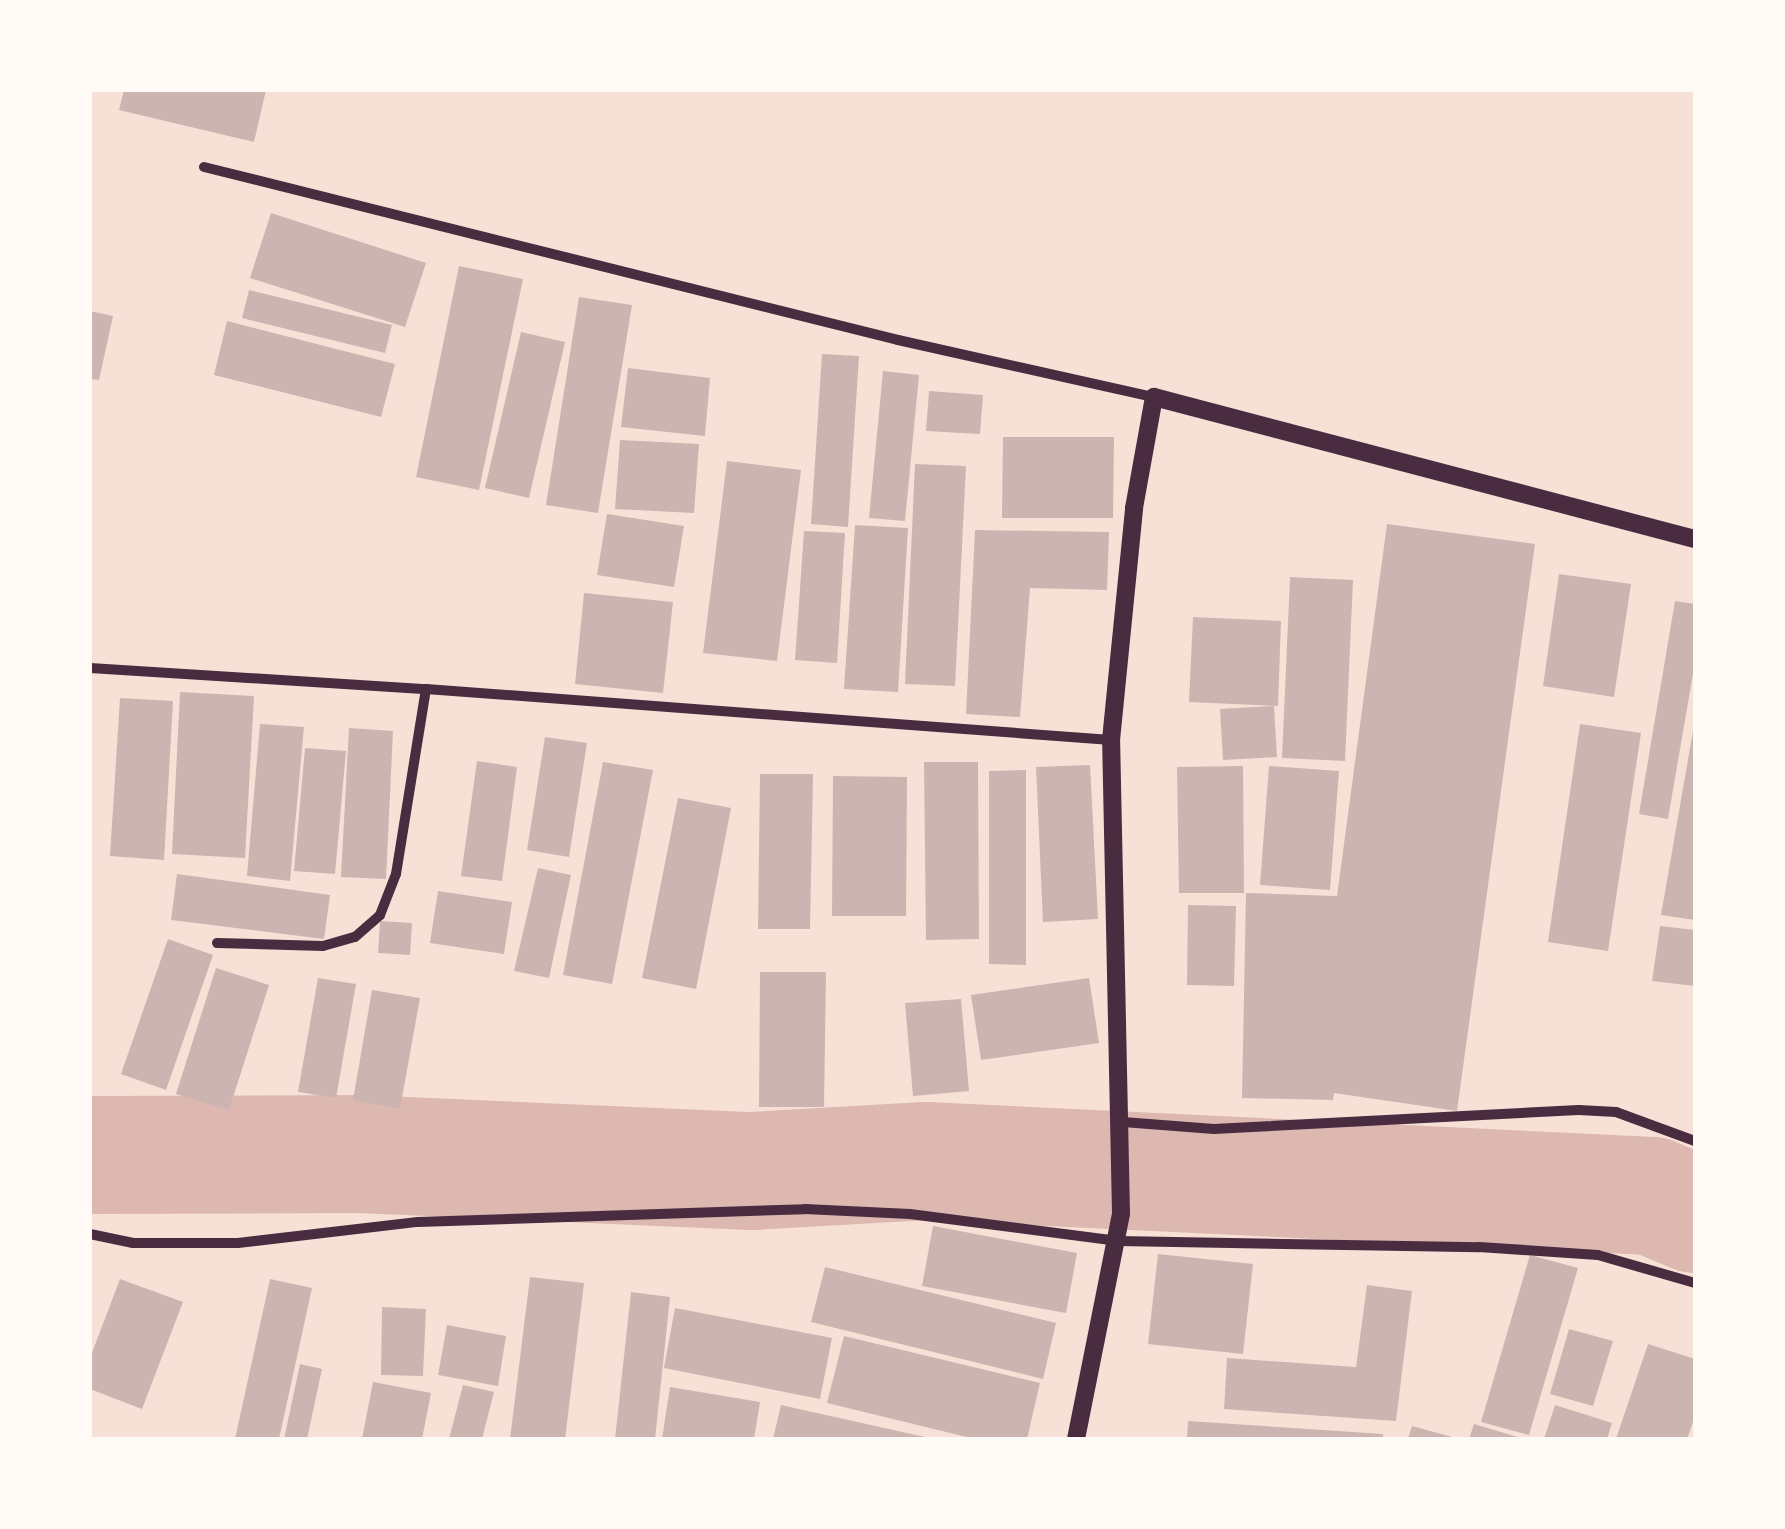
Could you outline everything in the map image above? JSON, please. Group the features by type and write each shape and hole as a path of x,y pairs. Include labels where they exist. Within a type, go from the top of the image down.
{"street":[{"path":"204,167 898,340 1154,397 1695,539"},
{"path":"1076,1439 1122,1213 1123,1122 1111,740 1134,508 1154,397"},
{"path":"90,668 1111,740"},
{"path":"218,942 323,946 355,937 380,915 396,874 426,689"},
{"path":"1123,1122 1214,1129 1579,1110 1616,1112 1695,1141"},
{"path":"90,1234 133,1243 238,1243 418,1222 806,1209 910,1214 1118,1240 1479,1247 1598,1255 1695,1284"}],"building":[{"path":"124,90 266,90 254,142 119,110"},
{"path":"271,213 426,263 405,327 250,278"},
{"path":"459,266 523,279 479,490 416,477"},
{"path":"249,290 392,325 385,353 242,318"},
{"path":"579,297 632,305 598,513 546,505"},
{"path":"90,311 113,316 99,380 90,379"},
{"path":"227,321 395,364 381,417 214,375"},
{"path":"521,332 565,342 529,498 485,488"},
{"path":"822,354 859,356 848,527 811,524"},
{"path":"628,368 710,378 705,436 621,427"},
{"path":"883,371 919,375 905,521 869,518"},
{"path":"929,391 983,395 980,434 926,431"},
{"path":"1003,437 1114,437 1113,518 1002,518"},
{"path":"620,440 699,444 694,513 615,509"},
{"path":"727,461 801,470 777,661 703,653"},
{"path":"915,464 966,466 955,686 905,684"},
{"path":"607,514 684,526 674,587 597,575"},
{"path":"1387,524 1535,544 1457,1111 1334,1093 1333,1100 1242,1098 1246,893 1337,896"},
{"path":"855,525 908,528 898,692 844,689"},
{"path":"975,530 1109,532 1107,590 1030,588 1020,717 966,714"},
{"path":"804,531 845,533 837,663 795,660"},
{"path":"1559,574 1631,584 1614,697 1543,686"},
{"path":"1290,577 1353,580 1345,761 1282,758"},
{"path":"584,593 673,602 663,693 575,684"},
{"path":"1675,601 1695,604 1695,662 1668,819 1639,814"},
{"path":"1193,617 1281,621 1278,706 1189,702"},
{"path":"180,692 254,696 245,858 172,854"},
{"path":"120,698 173,701 164,860 110,856"},
{"path":"1274,706 1277,757 1223,760 1220,709"},
{"path":"260,724 304,727 290,881 247,876"},
{"path":"1580,724 1641,733 1608,951 1548,942"},
{"path":"349,728 393,731 386,879 341,877"},
{"path":"1695,731 1695,920 1661,915"},
{"path":"545,737 587,743 569,857 527,850"},
{"path":"305,748 346,751 335,874 294,871"},
{"path":"477,761 517,767 502,881 461,876"},
{"path":"603,762 653,770 612,984 563,975"},
{"path":"924,762 978,762 979,939 926,940"},
{"path":"1090,765 1098,919 1043,922 1036,767"},
{"path":"1243,766 1244,893 1179,893 1177,767"},
{"path":"1269,766 1339,771 1330,890 1260,885"},
{"path":"1026,770 1026,965 989,964 989,771"},
{"path":"760,774 813,774 810,929 758,929"},
{"path":"833,776 907,777 906,916 832,916"},
{"path":"678,798 731,808 696,989 642,978"},
{"path":"538,868 571,875 549,978 514,971"},
{"path":"177,874 330,895 324,939 171,920"},
{"path":"438,891 512,902 504,954 430,943"},
{"path":"1188,905 1236,906 1234,986 1187,985"},
{"path":"380,921 412,923 410,955 378,953"},
{"path":"1660,926 1695,930 1695,986 1652,981"},
{"path":"168,939 213,955 166,1090 121,1074"},
{"path":"216,968 269,985 229,1110 176,1094"},
{"path":"760,972 826,972 824,1107 759,1107"},
{"path":"318,978 356,984 336,1098 298,1092"},
{"path":"1089,978 1099,1043 981,1060 971,995"},
{"path":"372,990 420,998 400,1109 353,1100"},
{"path":"961,999 969,1091 913,1096 905,1003"},
{"path":"933,1226 1077,1253 1066,1313 922,1286"},
{"path":"1158,1254 1253,1264 1243,1354 1148,1344"},
{"path":"1530,1255 1578,1268 1529,1435 1481,1422"},
{"path":"825,1267 1056,1323 1043,1379 811,1322"},
{"path":"530,1277 584,1283 565,1439 510,1439"},
{"path":"120,1279 183,1302 142,1409 90,1389 90,1358"},
{"path":"270,1279 312,1288 279,1439 235,1439"},
{"path":"1367,1285 1412,1291 1396,1421 1224,1409 1227,1358 1356,1367"},
{"path":"631,1292 670,1297 655,1439 615,1439"},
{"path":"382,1307 426,1309 423,1376 381,1375"},
{"path":"675,1308 832,1338 820,1399 664,1368"},
{"path":"447,1325 506,1336 498,1386 438,1375"},
{"path":"1569,1329 1613,1341 1593,1406 1550,1394"},
{"path":"844,1336 1040,1383 1027,1439 975,1439 827,1403"},
{"path":"1648,1344 1695,1359 1695,1416 1687,1439 1616,1439"},
{"path":"300,1364 322,1369 307,1439 284,1439"},
{"path":"373,1382 431,1393 422,1439 362,1439"},
{"path":"463,1385 494,1392 482,1439 449,1439"},
{"path":"670,1387 760,1402 754,1439 662,1439"},
{"path":"781,1405 925,1437 925,1439 773,1439"},
{"path":"1555,1405 1612,1423 1607,1439 1544,1439"},
{"path":"1188,1421 1383,1434 1383,1439 1187,1439"},
{"path":"1474,1424 1521,1438 1521,1439 1469,1439"},
{"path":"1412,1426 1456,1438 1408,1439"}],"waterway":[{"path":"90,1155 360,1154 752,1171 926,1161 1652,1196 1695,1214"}]}
